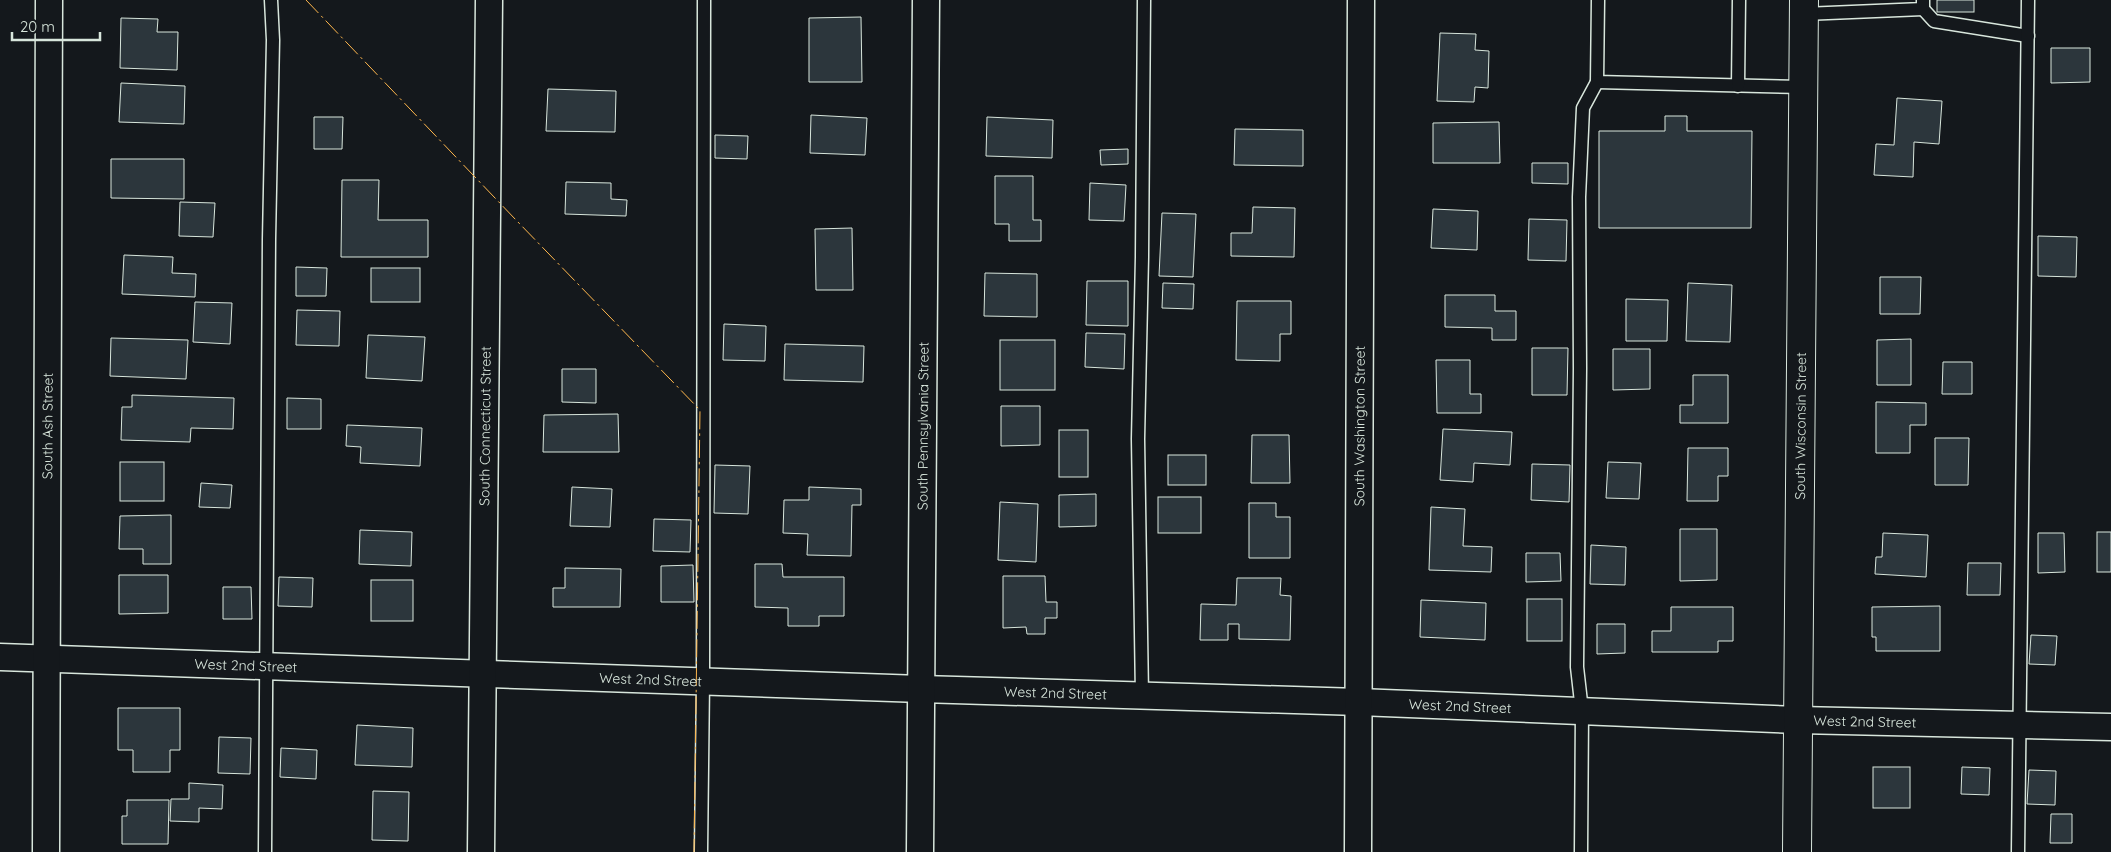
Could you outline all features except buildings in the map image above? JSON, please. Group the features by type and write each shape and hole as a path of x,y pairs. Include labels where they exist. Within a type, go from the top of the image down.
{"street":[{"name":"South Ash Street","path":"46,852 49,0"},
{"name":"South Connecticut Street","path":"481,852 484,674 488,0"},
{"name":"South Pennsylvania Street","path":"920,852 926,0"},
{"name":"South Washington Street","path":"1358,852 1361,0"},
{"name":"South Wisconsin Street","path":"1798,852 1804,7"},
{"name":"West 2nd Street","path":"0,657 921,689 1359,702 1798,720 2111,727"}],"lane":[{"path":"265,852 273,40 271,0"},
{"path":"701,852 704,0"},
{"path":"1142,696 1138,439 1144,0"},
{"path":"1581,852 1582,711 1577,667 1580,368 1579,197 1583,108 1597,82 1598,0"},
{"path":"1738,86 1739,0"},
{"path":"2018,852 2028,0"},
{"path":"1804,7 1923,5 1934,21 2028,36"},
{"path":"1597,82 1803,87"}],"power":[{"path":"306,0 700,410 694,852"}]}
